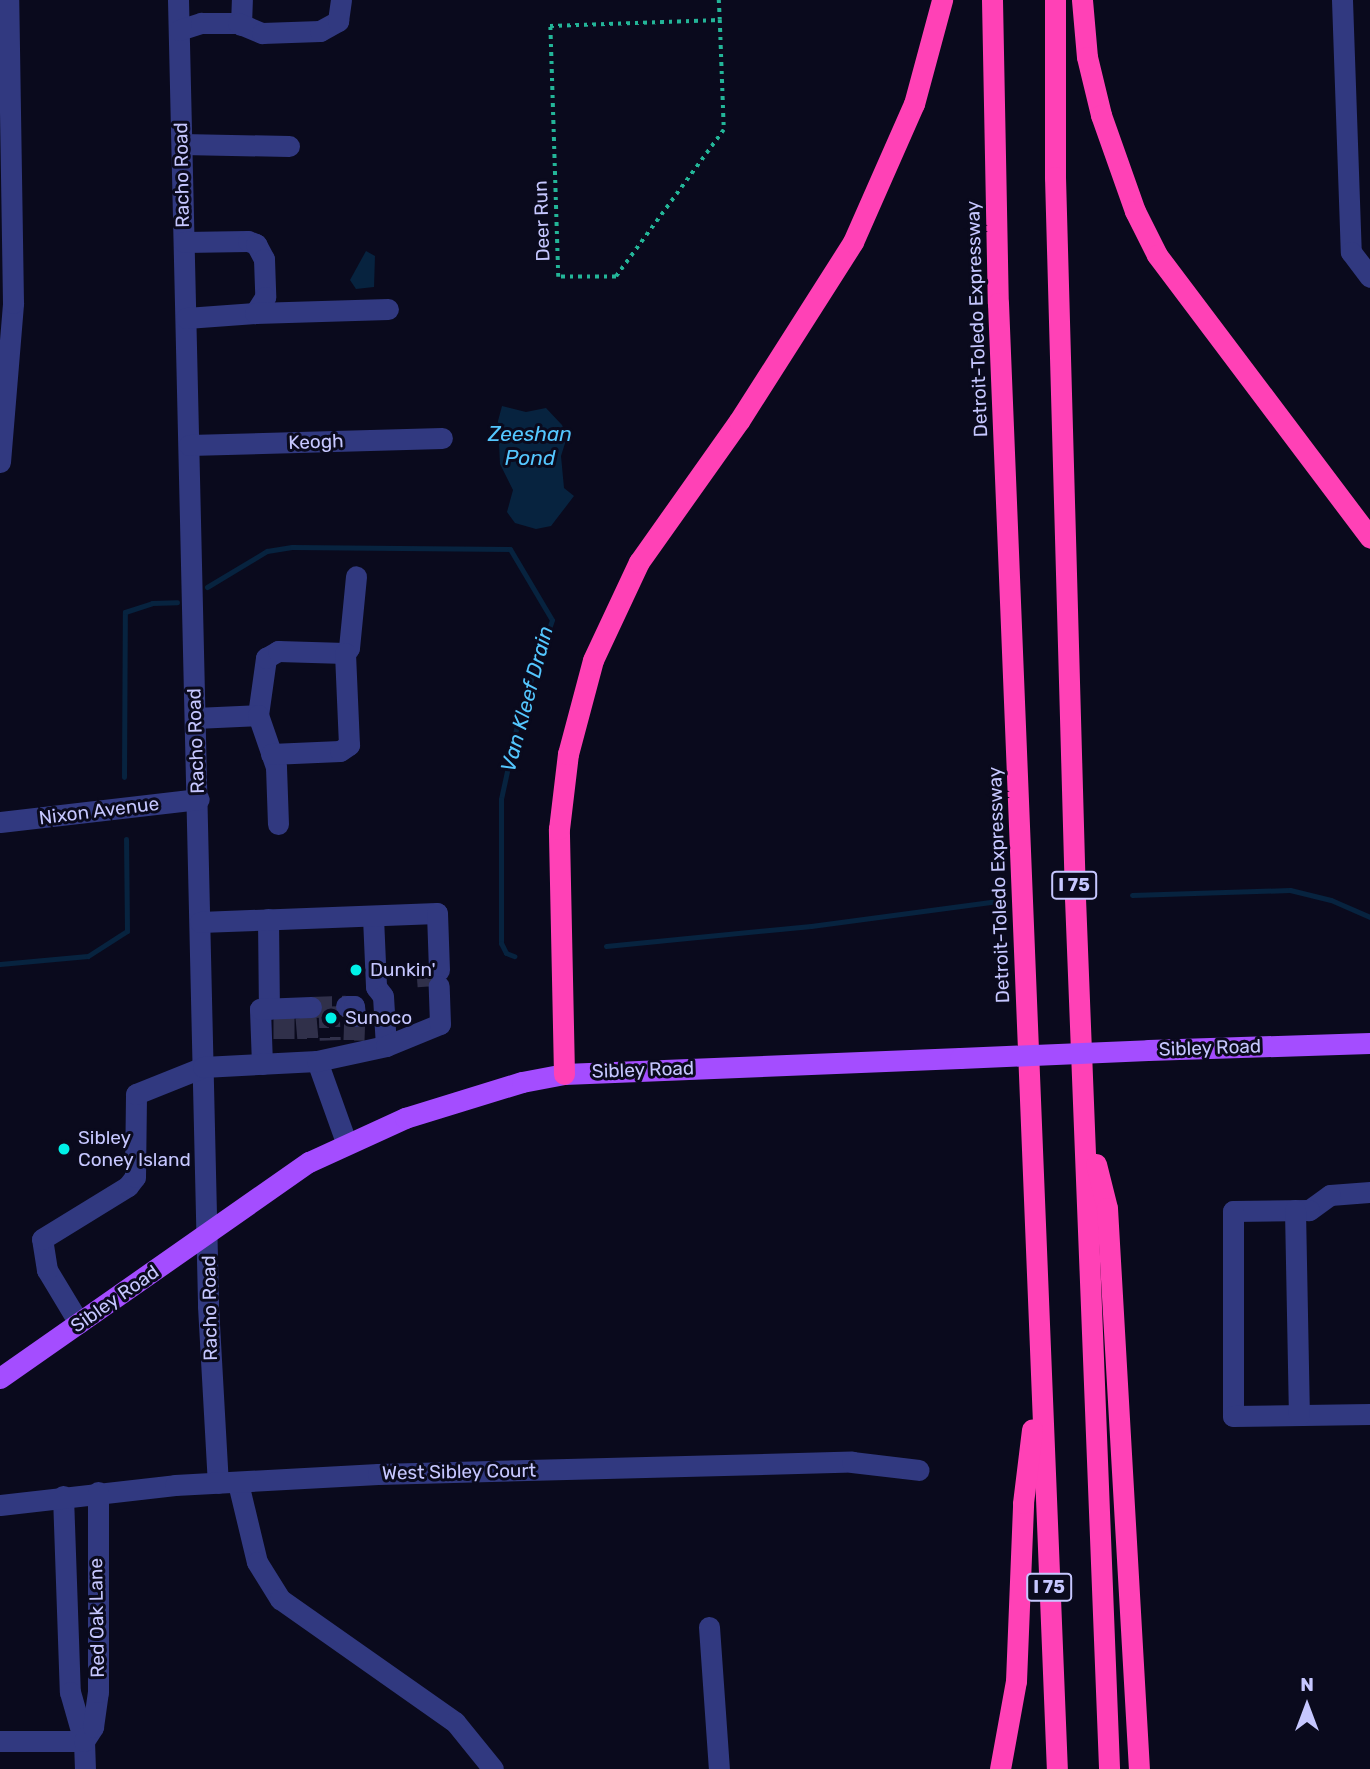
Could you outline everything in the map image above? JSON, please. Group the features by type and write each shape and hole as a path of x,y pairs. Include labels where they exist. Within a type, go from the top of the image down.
{"highway":[{"path":"564,1074 559,830 568,754 593,660 639,562 739,421 853,243 914,104 942,0"},
{"name":"Detroit-Toledo Expressway","path":"992,0 998,303 1040,1405 1057,1769"},
{"name":"I 75","path":"1055,0 1056,219 1108,1769"},
{"path":"1082,0 1087,57 1101,115 1135,211 1157,255 1370,538"},
{"path":"1085,1121 1107,1208 1139,1769"},
{"path":"1000,1769 1016,1681 1023,1503 1029,1442 1040,1405"}],"main road":[{"name":"Sibley Road","path":"0,1378 209,1230 346,1142 458,1101 564,1074 1370,1043"}],"street":[{"path":"0,462 13,303 8,0"},
{"name":"Racho Road","path":"178,0 209,1230 228,1482 257,1562 280,1600 455,1722 493,1769"},
{"path":"241,25 242,0"},
{"path":"178,30 201,23 241,25 262,33 320,31 338,21 341,0"},
{"path":"1342,0 1351,252 1370,277"},
{"path":"181,144 289,146"},
{"path":"184,242 256,244 264,259 265,296 255,313"},
{"path":"186,318 388,309"},
{"name":"Keogh","path":"189,446 442,438"},
{"path":"271,754 340,751 349,745 345,653 353,641 356,576"},
{"path":"278,824 276,767 258,715 265,658 278,651 345,653"},
{"path":"195,718 258,715"},
{"name":"Nixon Avenue","path":"0,822 199,799"},
{"path":"79,1323 47,1270 42,1239 128,1186 135,1177 136,1094 204,1067 262,1064 284,1052 386,1046 440,1024 427,954 438,947 437,913 200,922"},
{"path":"373,917 376,987 383,996 386,1046"},
{"path":"268,919 279,1011"},
{"path":"262,1064 260,1009 308,1010"},
{"path":"319,1052 346,1142"},
{"path":"1370,1192 1330,1195 1309,1210 1233,1212 1234,1416 1370,1414"},
{"path":"1295,1210 1299,1415"},
{"name":"West Sibley Court","path":"0,1505 98,1492 378,1474 852,1462 919,1470"},
{"name":"Red Oak Lane","path":"84,1741 93,1727 98,1692 98,1492"},
{"name":"Red Oak Lane","path":"63,1496 70,1692 84,1741 85,1769"},
{"path":"709,1627 719,1769"},
{"path":"0,1741 84,1741"}],"path":[{"path":"719,0 720,20"},
{"name":"Deer Run","path":"720,20 724,130 616,277 558,277 550,26 720,20"}],"water":[{"path":"366,251 375,256 374,287 356,289 350,280"},
{"name":"Zeeshan Pond","path":"502,406 526,412 546,408 562,425 567,437 561,456 564,488 574,496 551,526 536,529 515,523 507,512 513,490 500,464 498,421"}],"waterway":[{"name":"Van Kleef Drain","path":"207,587 267,551 292,547 510,549 552,620 520,711 501,799 501,943 506,953 514,956"},
{"name":"Van Kleef Drain","path":"124,777 125,612 152,603 177,602"},
{"name":"Van Kleef Drain","path":"0,964 88,956 127,931 126,839"},
{"name":"Van Kleef Drain","path":"1132,895 1290,890 1331,900 1370,917"},
{"name":"Van Kleef Drain","path":"606,946 811,926 992,902"}],"tunnel":[{"path":"427,970 428,986"},
{"path":"329,1006 330,1040"},
{"path":"311,1007 346,1006"},
{"path":"354,1040 355,1016"},
{"path":"284,1017 284,1041"},
{"path":"306,1017 308,1041"}],"place":[{"name":"Dunkin'","path":"356,970"},
{"name":"Sunoco","path":"331,1018"},
{"name":"Sibley Coney Island","path":"64,1149"}]}
